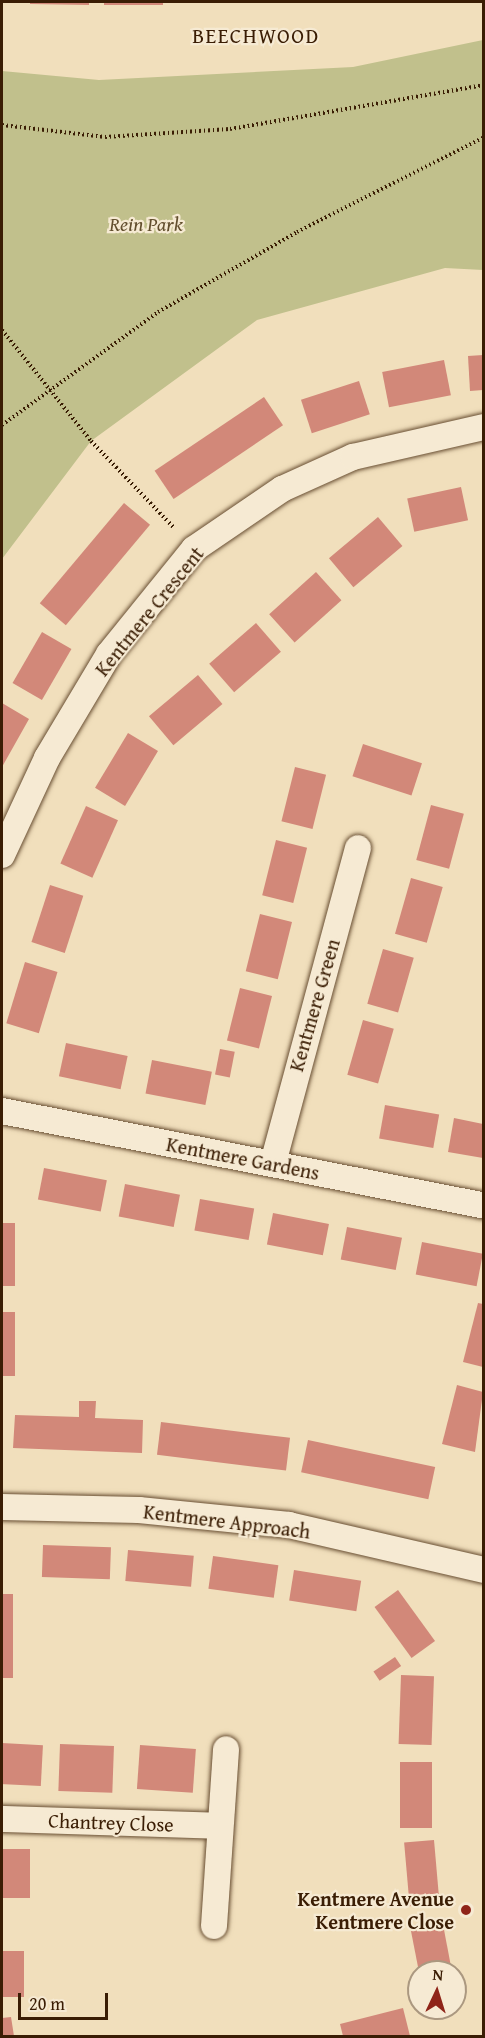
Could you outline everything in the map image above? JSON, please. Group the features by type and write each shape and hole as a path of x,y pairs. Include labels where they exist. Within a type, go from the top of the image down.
{"street":[{"name":"Kentmere Crescent","path":"2,855 47,758 109,654 194,549 282,489 353,457 483,427"},
{"name":"Kentmere Green","path":"273,1164 358,848"},
{"name":"Kentmere Gardens","path":"2,1112 483,1206"},
{"name":"Kentmere Approach","path":"2,1507 139,1510 289,1525 483,1570"},
{"path":"214,1926 226,1749"},
{"name":"Chantrey Close","path":"2,1820 220,1826"}],"path":[{"path":"2,125 105,137 230,129 483,85"},
{"path":"2,425 49,386 158,312 267,249 483,137"},
{"path":"2,330 91,441 194,549"}],"green space":[{"name":"Rein Park","path":"483,40 483,270 445,268 257,320 91,441 2,559 2,71 99,80 353,67"}],"building":[{"path":"30,2 89,2 89,5 30,4"},
{"path":"104,2 163,2 163,5 104,5"},
{"path":"483,355 483,390 470,391 468,356"},
{"path":"444,360 451,395 389,407 382,372"},
{"path":"359,381 370,414 312,433 301,400"},
{"path":"264,397 283,425 174,499 155,471"},
{"path":"461,487 468,520 414,532 407,498"},
{"path":"124,503 150,525 66,625 40,603"},
{"path":"378,517 402,546 353,587 329,558"},
{"path":"316,572 341,600 295,642 269,614"},
{"path":"256,623 281,652 234,692 209,664"},
{"path":"42,632 71,649 42,700 12,683"},
{"path":"198,675 222,704 173,745 149,716"},
{"path":"2,703 29,719 2,767"},
{"path":"128,733 158,751 125,806 95,788"},
{"path":"363,744 422,763 411,795 352,776"},
{"path":"295,767 326,775 313,829 281,821"},
{"path":"431,805 464,814 449,869 416,860"},
{"path":"86,806 118,820 92,878 60,864"},
{"path":"276,840 307,848 293,903 262,895"},
{"path":"411,878 443,887 427,943 395,934"},
{"path":"50,885 83,896 65,953 31,942"},
{"path":"260,914 292,922 278,979 246,971"},
{"path":"383,949 414,958 398,1013 367,1004"},
{"path":"25,962 58,972 39,1033 6,1023"},
{"path":"240,988 272,996 259,1048 227,1040"},
{"path":"363,1020 394,1029 378,1084 347,1075"},
{"path":"66,1043 128,1056 121,1089 59,1076"},
{"path":"220,1049 235,1052 230,1077 215,1075"},
{"path":"152,1060 212,1072 205,1105 146,1093"},
{"path":"385,1105 439,1115 433,1148 379,1138"},
{"path":"454,1118 483,1124 483,1158 448,1152"},
{"path":"44,1168 107,1180 101,1212 38,1199"},
{"path":"125,1184 180,1195 174,1227 119,1216"},
{"path":"200,1199 254,1209 249,1240 194,1231"},
{"path":"273,1213 329,1224 323,1255 267,1244"},
{"path":"2,1223 15,1223 15,1286 2,1286"},
{"path":"347,1227 402,1238 396,1270 341,1259"},
{"path":"422,1242 483,1254 477,1286 416,1274"},
{"path":"478,1303 483,1304 483,1367 463,1362"},
{"path":"2,1312 15,1312 15,1376 2,1376"},
{"path":"457,1385 483,1392 475,1452 442,1444"},
{"path":"79,1401 96,1401 95,1418 143,1420 142,1453 13,1448 15,1415 79,1417"},
{"path":"161,1422 290,1438 286,1471 157,1455"},
{"path":"308,1440 435,1467 428,1499 301,1472"},
{"path":"43,1545 111,1547 110,1579 42,1577"},
{"path":"128,1550 194,1556 191,1587 125,1581"},
{"path":"213,1556 278,1565 274,1598 208,1589"},
{"path":"294,1570 361,1581 356,1611 289,1601"},
{"path":"398,1590 435,1641 412,1658 375,1607"},
{"path":"2,1594 13,1594 13,1678 2,1678"},
{"path":"395,1657 401,1666 380,1681 373,1672"},
{"path":"401,1675 434,1676 432,1745 399,1744"},
{"path":"2,1743 43,1745 41,1786 2,1784"},
{"path":"60,1744 114,1746 112,1793 58,1791"},
{"path":"140,1745 196,1749 193,1793 137,1789"},
{"path":"400,1762 432,1762 432,1828 400,1828"},
{"path":"434,1840 440,1904 410,1906 404,1843"},
{"path":"2,1849 30,1849 30,1898 2,1898"},
{"path":"442,1919 450,1960 417,1960 410,1926"},
{"path":"2,1951 24,1951 24,1997 2,1997"},
{"path":"403,2008 410,2036 343,2036 340,2024"},
{"path":"11,2017 14,2036 2,2036 2,2018"}],"place":[{"name":"Kentmere Avenue Kentmere Close","path":"466,1910"}],"district":[{"name":"BEECHWOOD","path":"256,36"}]}
